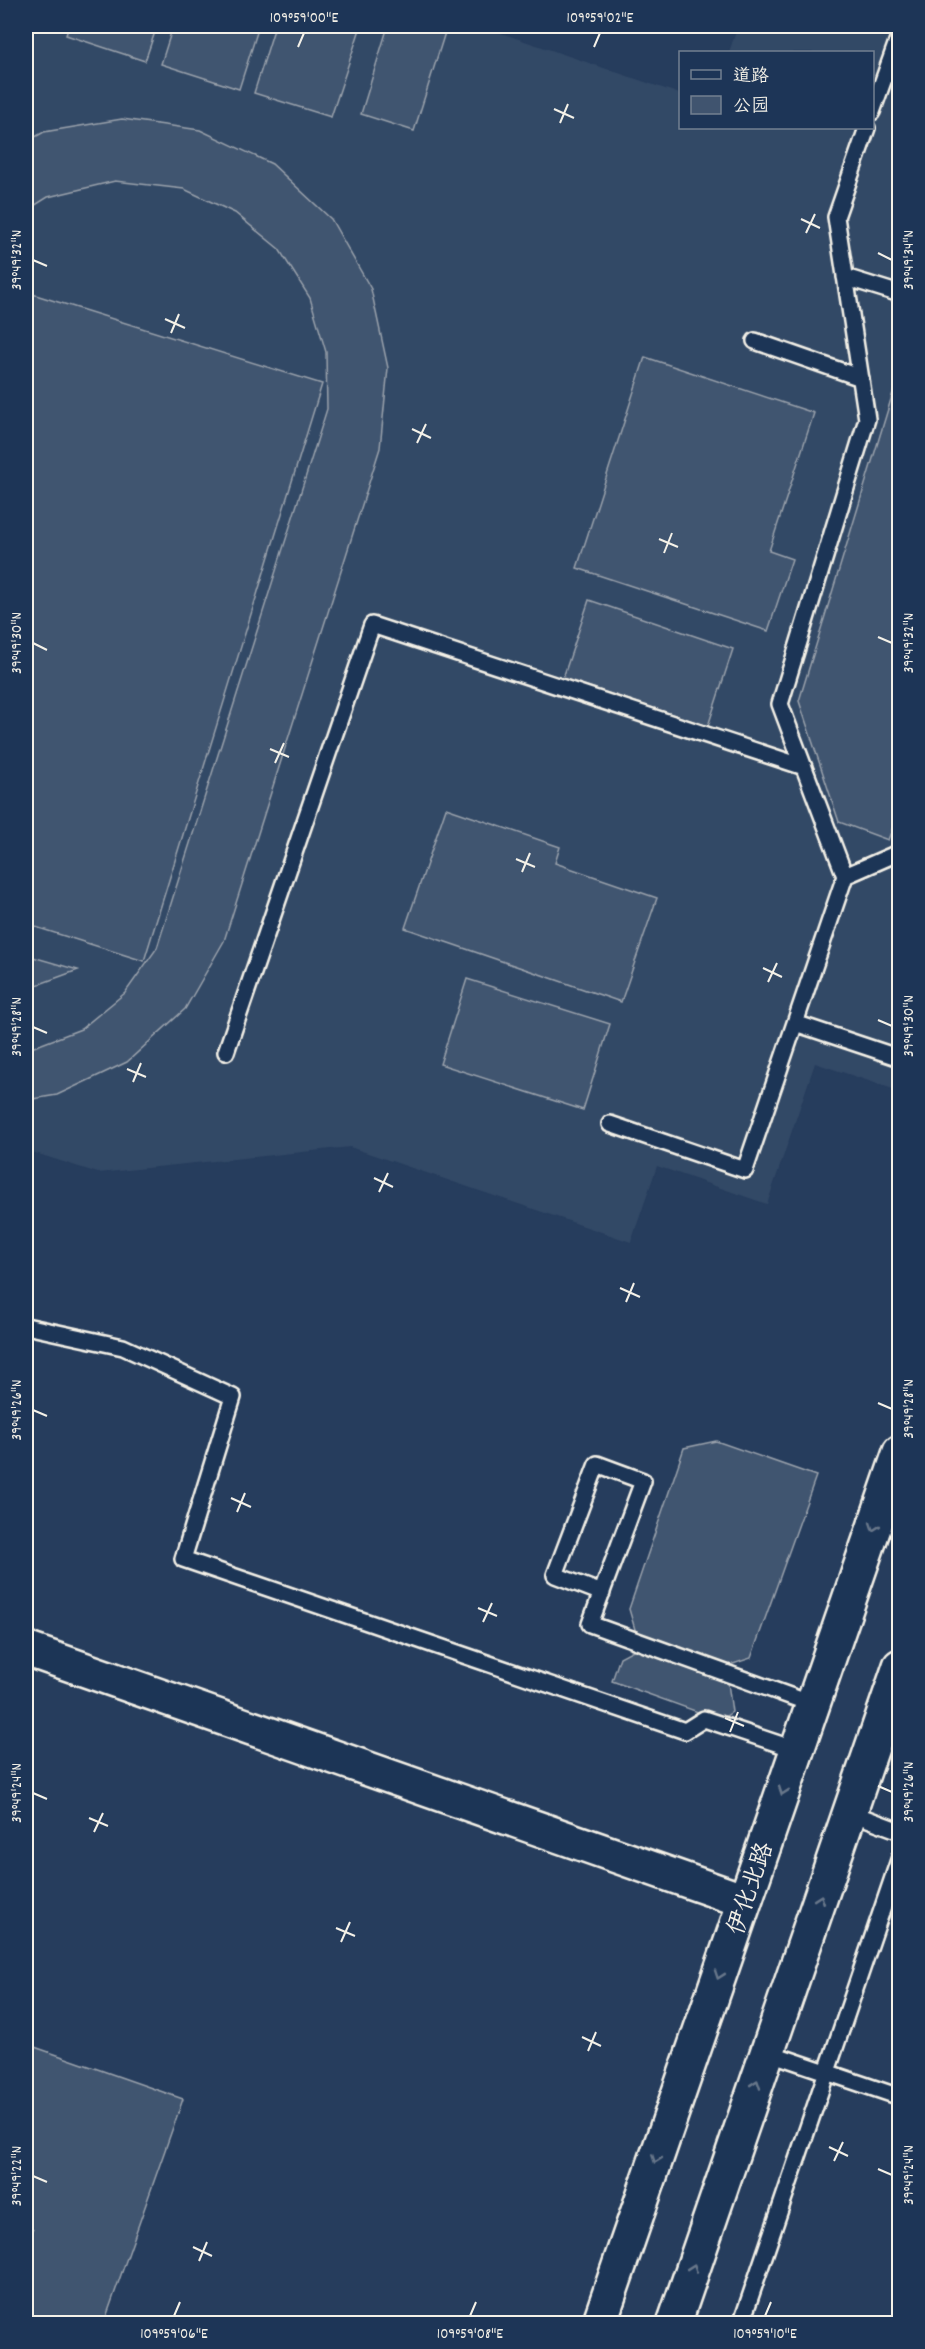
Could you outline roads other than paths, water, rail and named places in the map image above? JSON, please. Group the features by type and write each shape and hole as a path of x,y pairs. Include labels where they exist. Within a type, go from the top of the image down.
{"street":[{"name":"伊化北路","path":"599,2324 900,1452"},
{"path":"26,1649 745,1901"},
{"path":"674,2324 900,1666"}],"lane":[{"path":"874,109 898,39"},
{"path":"610,1124 745,1170 845,876 780,704 867,419 836,217 867,129"},
{"path":"845,277 900,294"},
{"path":"755,341 861,378"},
{"path":"226,1052 372,625 804,767"},
{"path":"845,876 900,852"},
{"path":"795,1023 900,1058"},
{"path":"26,1326 123,1347 233,1396 183,1559 685,1731 704,1719 797,1750"},
{"path":"602,1593 555,1575 597,1464 643,1481 602,1593 590,1624 813,1704"},
{"path":"849,1812 900,1831"},
{"path":"741,2324 900,1857"},
{"path":"767,2052 900,2097"}]}
